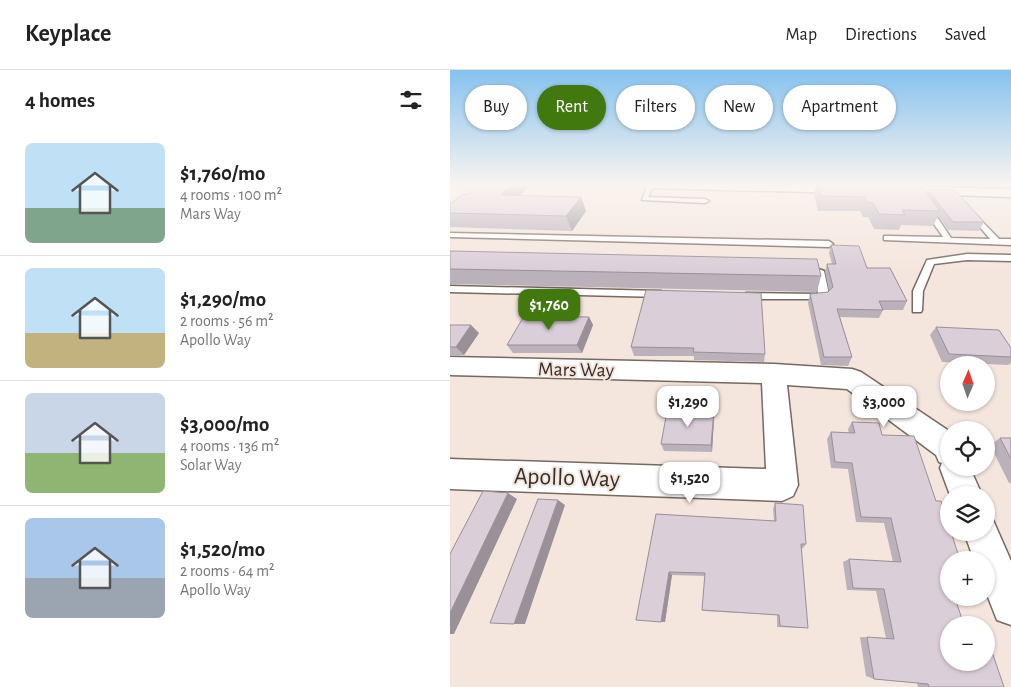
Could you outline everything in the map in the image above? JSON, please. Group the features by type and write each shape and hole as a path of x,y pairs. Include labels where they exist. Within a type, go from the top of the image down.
{"street":[{"name":"Mars Way","path":"450,366 774,374 852,379 940,442"},
{"name":"Apollo Way","path":"450,474 782,484 774,374"},
{"path":"986,541 1011,606"}],"lane":[{"path":"930,213 949,240"},
{"path":"972,213 996,241"},
{"path":"450,235 829,244"},
{"path":"887,238 1011,242"},
{"path":"917,310 918,291 930,262 967,257 1011,258"},
{"path":"740,296 814,298 823,296 819,271 801,269"},
{"path":"450,289 674,294"}],"building":[{"path":"450,213 569,213 566,216"},
{"path":"904,213 905,215 879,214"},
{"path":"946,213 976,213 984,222 953,222"},
{"path":"831,245 859,246 867,268 890,268 907,301 879,301 883,310 837,309 852,357 824,357 810,294 828,292 833,287 827,264 836,264"},
{"path":"450,251 817,259 821,276 450,269"},
{"path":"646,290 761,293 765,354 693,352 694,348 631,347"},
{"path":"524,316 589,317 577,345 507,345"},
{"path":"450,325 471,325 456,347 450,347"},
{"path":"936,327 999,330 1011,348 1011,357 949,354"},
{"path":"667,411 714,411 711,445 661,444"},
{"path":"852,422 879,423 882,435 914,436 936,501 940,501 940,541 954,541 957,551 940,551 940,606 958,606 961,616 940,616 940,671 995,671 995,661 1004,687 929,687 928,684 874,679 867,637 894,639 884,589 853,588 849,559 901,562 891,518 861,517 852,463 835,462 831,432 855,433"},
{"path":"1000,438 1011,438 1011,459"},
{"path":"483,491 508,493 450,613 450,554"},
{"path":"538,499 558,500 514,624 490,623"},
{"path":"775,503 803,505 806,544 801,544 808,628 780,626 779,615 702,610 705,573 669,572 661,622 636,620 656,514 776,521"}]}
